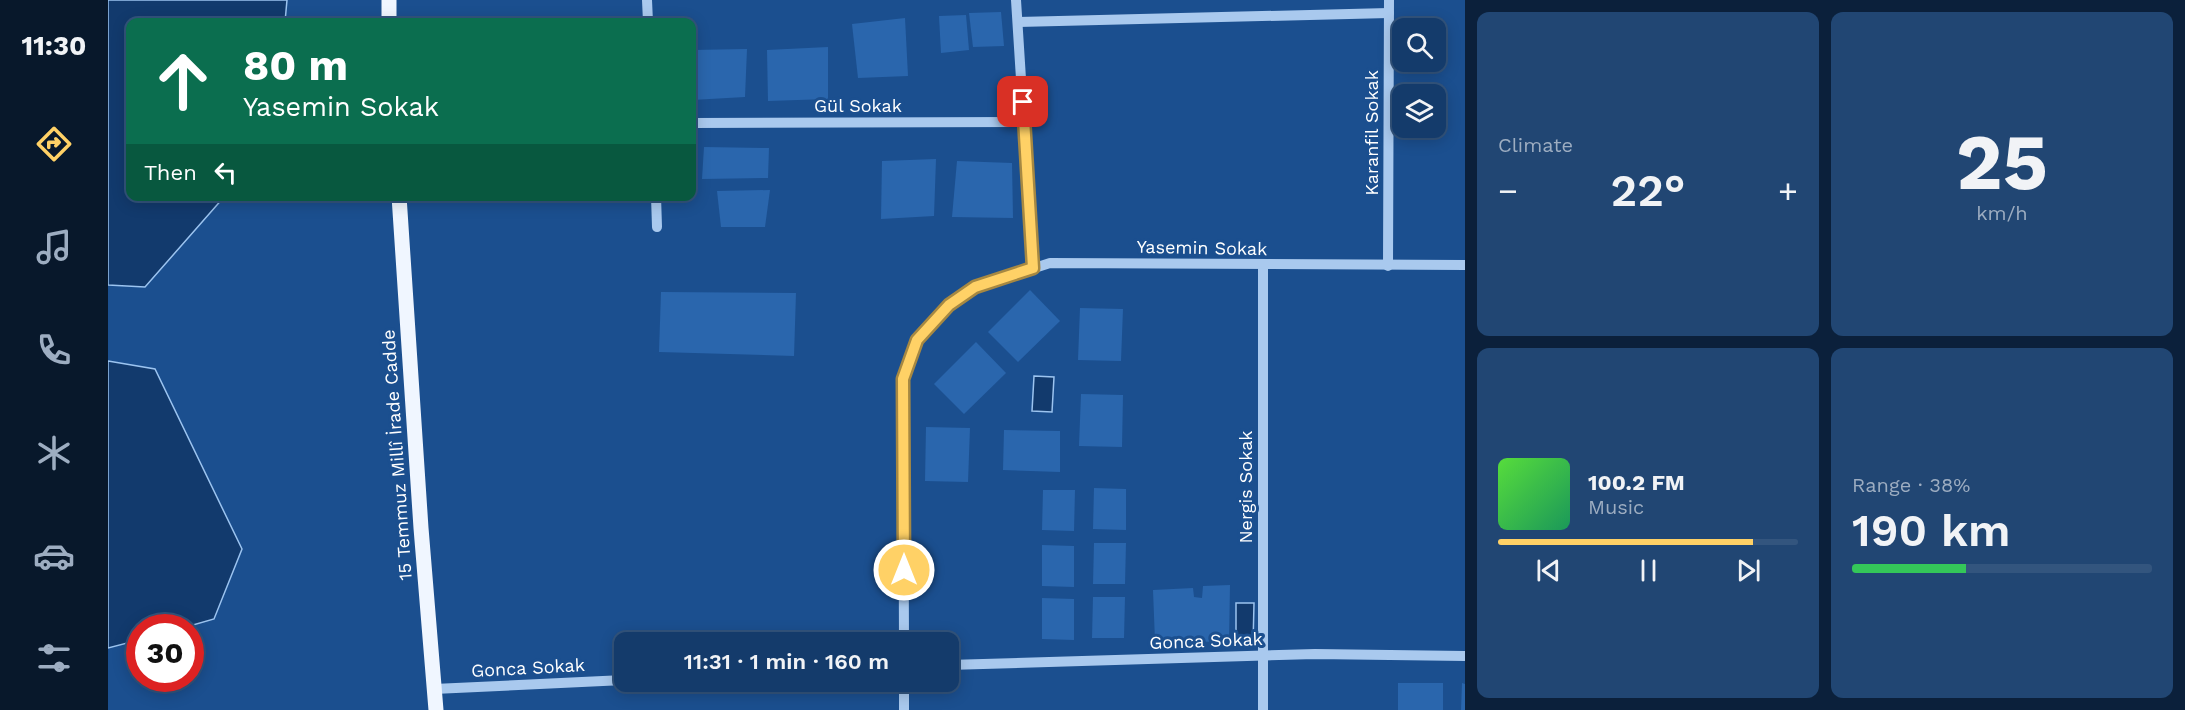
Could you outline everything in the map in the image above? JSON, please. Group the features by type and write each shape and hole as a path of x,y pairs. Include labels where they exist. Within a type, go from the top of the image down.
{"main road":[{"path":"389,0 389,18"},
{"name":"15 Temmuz Millî İrade Cadde","path":"399,201 421,528 436,710"}],"street":[{"path":"647,0 648,18"},
{"path":"1016,0 1033,268"},
{"name":"Karanfil Sokak","path":"1388,266 1389,0"},
{"path":"1018,22 1389,13"},
{"name":"Gül Sokak","path":"696,123 1024,122"},
{"path":"656,201 657,227"},
{"name":"Yasemin Sokak","path":"904,632 903,379 917,340 949,305 975,287 1050,262 1465,265"},
{"name":"Nergis Sokak","path":"1263,265 1263,710"},
{"name":"Gonca Sokak","path":"959,665 1263,656 1465,656"},
{"name":"Gonca Sokak","path":"434,688 614,680"},
{"path":"904,692 904,710"}],"water":[{"path":"108,0 287,0 285,18 126,18 126,201 220,201 145,287 108,285"},
{"path":"108,361 155,369 242,549 214,619 204,622 204,614 126,614 126,643 108,648"},
{"path":"1034,376 1054,377 1052,412 1032,411"},
{"path":"1236,603 1254,603 1253,645 1236,645"}],"building":[{"path":"1001,12 1004,46 973,47 969,13"},
{"path":"966,15 969,50 941,53 939,16"},
{"path":"905,18 908,76 858,78 852,24"},
{"path":"828,47 828,99 768,101 767,50"},
{"path":"747,49 745,97 696,100 696,50"},
{"path":"704,147 769,148 768,178 702,179"},
{"path":"936,159 934,216 881,219 882,161"},
{"path":"957,161 1012,163 1013,218 952,217"},
{"path":"770,190 765,227 721,227 717,191"},
{"path":"1030,290 1060,321 1018,362 988,332"},
{"path":"661,292 796,293 794,356 659,352"},
{"path":"1080,308 1123,309 1121,361 1078,360"},
{"path":"976,342 1006,373 964,414 934,384"},
{"path":"1081,394 1123,395 1122,447 1079,446"},
{"path":"926,427 970,428 968,482 925,481"},
{"path":"1004,430 1060,431 1060,472 1003,470"},
{"path":"1094,488 1126,489 1126,530 1093,529"},
{"path":"1043,490 1075,490 1074,531 1042,530"},
{"path":"1094,543 1126,543 1125,584 1093,584"},
{"path":"1042,545 1074,546 1074,587 1042,586"},
{"path":"1230,585 1229,642 1155,641 1153,590 1193,588 1194,597 1202,598 1203,586"},
{"path":"1093,597 1125,597 1124,638 1092,638"},
{"path":"1042,598 1074,599 1074,640 1042,639"},
{"path":"1398,683 1443,683 1443,710 1398,710"},
{"path":"1462,683 1465,684 1465,710 1461,710"}],"route":[{"path":"904,570 903,379 917,340 949,305 975,287 1033,268 1023,102"}]}
